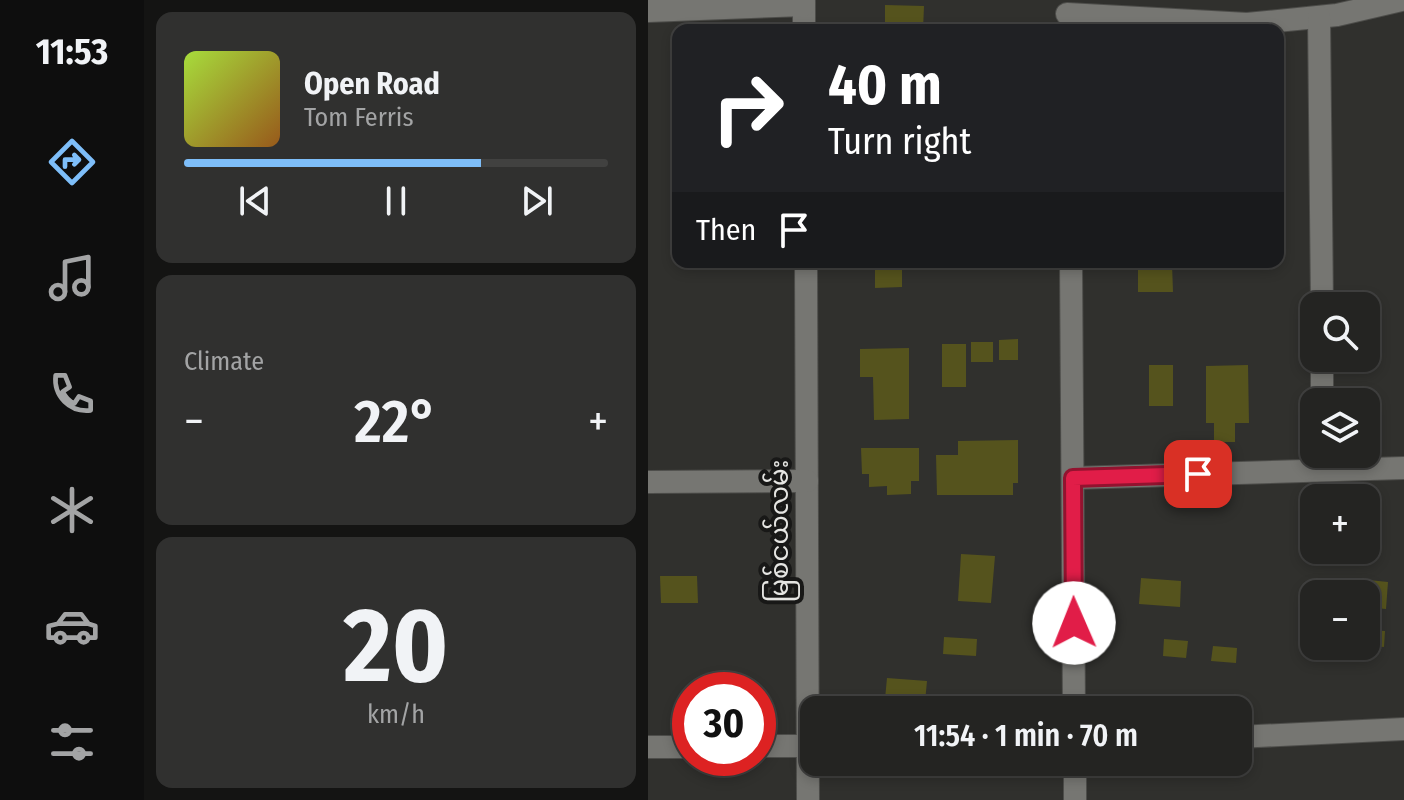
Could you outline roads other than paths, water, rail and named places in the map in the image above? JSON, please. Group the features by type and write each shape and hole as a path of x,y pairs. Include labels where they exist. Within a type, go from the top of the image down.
{"street":[{"path":"1067,15 1247,24 1319,17 1402,0"},
{"path":"648,11 804,3 804,24"},
{"path":"1319,17 1322,292"},
{"name":"မြစ်ငယ်လမ်း","path":"806,268 810,696"},
{"path":"1071,268 1074,696"},
{"path":"1073,478 1300,463"},
{"path":"1380,466 1404,468"},
{"path":"648,482 807,481"},
{"path":"1252,736 1404,729"},
{"path":"776,746 800,746"},
{"path":"648,747 672,747"},
{"name":"မြစ်ငယ်လမ်း","path":"808,800 809,776"},
{"path":"1075,776 1075,800"}]}
